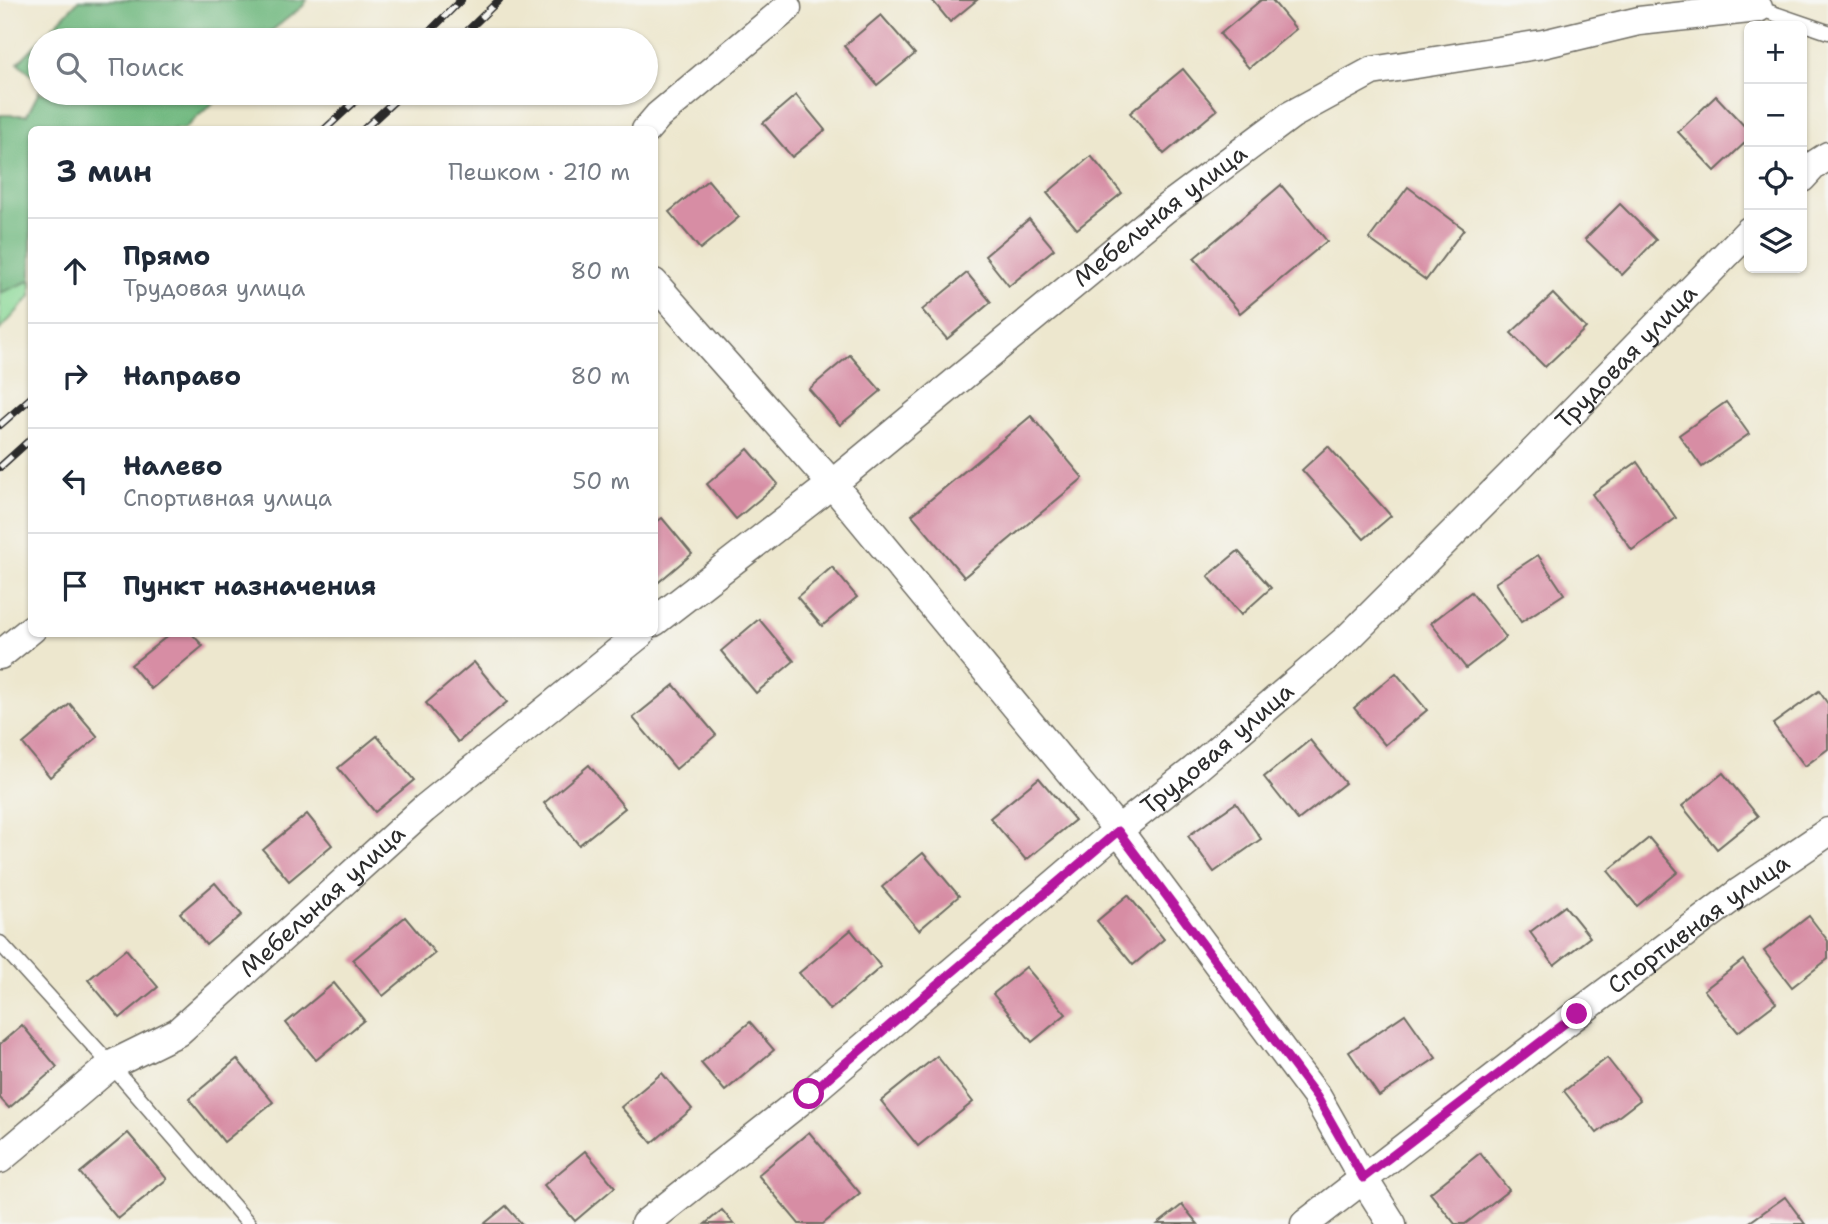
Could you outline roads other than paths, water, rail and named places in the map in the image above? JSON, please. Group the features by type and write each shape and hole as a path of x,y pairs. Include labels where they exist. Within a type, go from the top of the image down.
{"street":[{"path":"650,126 787,8"},
{"name":"Мебельная улица","path":"658,619 832,484 1165,209 1291,115 1372,71 1543,44 1640,21 1758,8"},
{"path":"1807,173 1828,156"},
{"name":"Трудовая улица","path":"645,1224 809,1094 1348,638 1744,237"},
{"path":"658,288 832,484 1118,831 1317,1097 1392,1224"},
{"path":"0,654 28,632"},
{"name":"Мебельная улица","path":"0,1159 111,1065 178,1032 424,808 636,637"},
{"name":"Спортивная улица","path":"1305,1224 1741,891 1828,832"}],"lane":[{"path":"1758,8 1828,32"},
{"path":"0,943 111,1065 249,1224"}],"railway":[{"path":"433,28 461,0"},
{"path":"470,28 499,0"},
{"path":"328,126 351,105"},
{"path":"367,126 390,105"},
{"path":"0,425 28,400"},
{"path":"0,467 28,442"}]}
